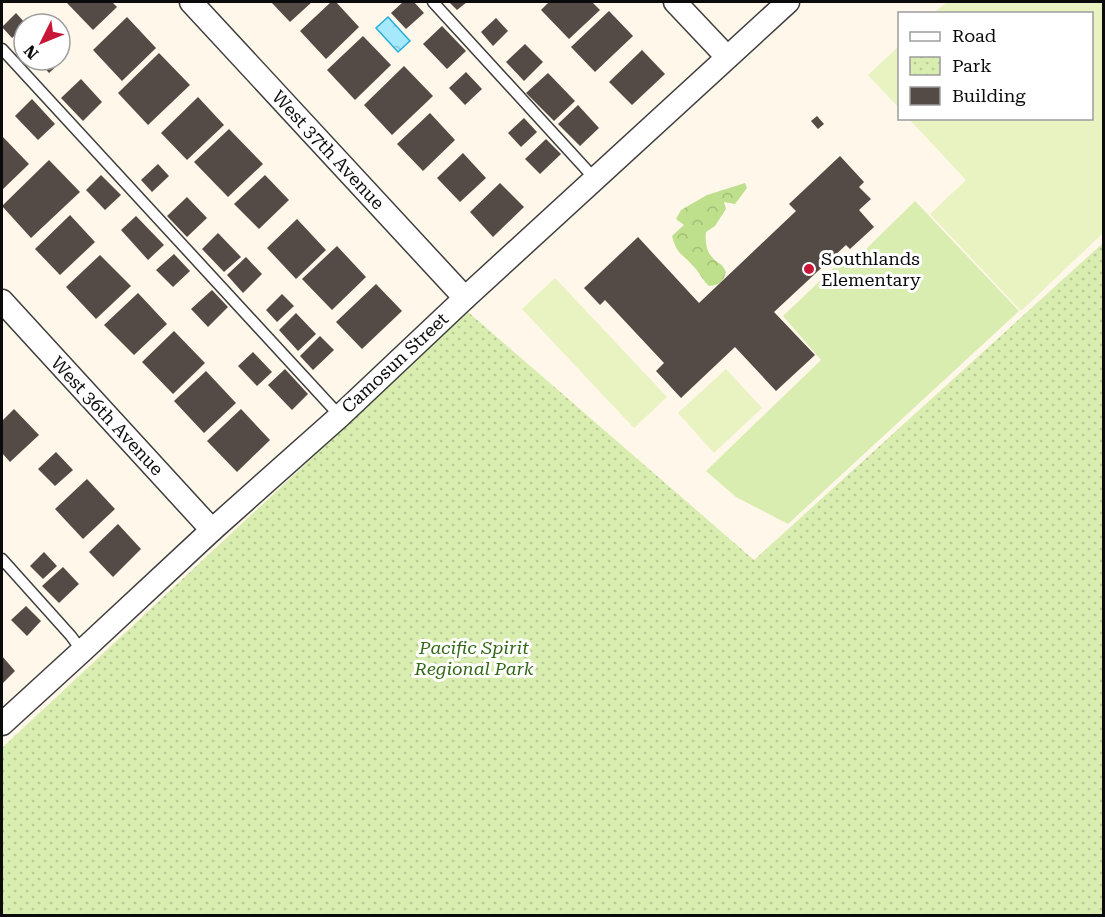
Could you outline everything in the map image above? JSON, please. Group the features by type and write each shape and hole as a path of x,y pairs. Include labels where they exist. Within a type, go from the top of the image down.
{"street":[{"name":"West 37th Avenue","path":"191,2 465,298"},
{"path":"675,2 727,57"},
{"name":"Camosun Street","path":"2,724 212,530 340,416 465,298 788,2"},
{"name":"West 36th Avenue","path":"2,302 212,530"}],"lane":[{"path":"433,2 595,179"},
{"path":"2,49 340,416"},
{"path":"2,559 82,651"}],"green space":[{"path":"947,2 1103,2 1103,233 1021,311 930,214 966,180 910,120 1093,120 1093,12 935,12"},
{"path":"898,47 898,107 868,75"},
{"path":"745,183 747,188 735,204 724,202 726,209 715,226 706,232 708,252 726,272 720,282 709,286 676,247 672,236 684,225 676,219 681,210 707,195"},
{"path":"915,201 1019,311 788,524 736,497 706,471 821,360 783,316 840,262 856,259"},
{"name":"Pacific Spirit Regional Park","path":"1103,243 1103,915 2,916 2,748 468,312 754,560"},
{"path":"555,278 667,397 634,428 522,309"},
{"path":"726,369 762,408 714,453 678,413"}],"water":[{"path":"388,17 410,41 398,52 376,28"}],"building":[{"path":"66,2 112,2 117,7 93,30"},
{"path":"271,2 312,2 290,22"},
{"path":"331,2 336,2 359,27 326,59 300,31"},
{"path":"403,2 414,2 424,13 406,29 391,13"},
{"path":"449,2 467,2 457,10"},
{"path":"549,2 592,2 600,10 569,39 541,10"},
{"path":"609,11 633,36 595,72 571,47"},
{"path":"12,17 12,38 2,27"},
{"path":"127,17 156,48 122,81 93,50"},
{"path":"496,18 508,31 493,46 481,32"},
{"path":"442,26 466,51 447,69 423,44"},
{"path":"363,36 391,65 355,100 327,70"},
{"path":"525,44 543,62 524,81 506,62"},
{"path":"642,50 665,74 632,105 609,82"},
{"path":"159,53 190,85 148,125 118,93"},
{"path":"404,66 433,96 392,135 364,105"},
{"path":"466,72 482,89 465,105 449,88"},
{"path":"548,73 575,101 554,121 526,93"},
{"path":"81,79 102,102 83,121 61,98"},
{"path":"198,97 224,125 187,160 161,133"},
{"path":"32,99 55,124 38,140 15,116"},
{"path":"578,105 599,128 580,146 558,124"},
{"path":"430,113 455,140 423,171 397,144"},
{"path":"817,116 824,124 818,129 811,121"},
{"path":"524,118 537,132 521,147 508,133"},
{"path":"229,129 263,164 228,197 194,162"},
{"path":"2,136 29,164 2,190"},
{"path":"546,139 561,154 540,174 525,159"},
{"path":"463,153 486,178 460,202 437,178"},
{"path":"840,156 864,182 859,187 871,199 859,210 874,227 850,249 846,245 774,312 815,355 776,391 735,347 681,398 656,371 664,363 605,300 600,305 584,288 638,237 699,303 796,211 789,204"},
{"path":"49,160 80,192 31,238 2,206"},
{"path":"158,164 169,176 152,192 141,180"},
{"path":"101,175 121,195 105,210 86,190"},
{"path":"265,175 289,200 259,229 234,204"},
{"path":"500,183 524,207 493,237 470,212"},
{"path":"187,197 207,218 187,237 167,216"},
{"path":"70,215 95,242 60,275 35,249"},
{"path":"136,216 164,245 148,260 121,230"},
{"path":"297,219 326,250 296,279 267,248"},
{"path":"218,233 241,257 224,272 202,249"},
{"path":"337,246 366,277 332,310 302,279"},
{"path":"174,254 190,271 173,287 156,270"},
{"path":"100,255 131,286 96,319 66,287"},
{"path":"246,257 262,274 243,293 227,275"},
{"path":"376,284 402,311 362,349 336,322"},
{"path":"212,290 228,307 208,327 191,309"},
{"path":"138,293 167,324 134,355 104,325"},
{"path":"282,294 294,306 277,322 266,310"},
{"path":"296,313 316,334 298,351 279,330"},
{"path":"174,331 205,363 173,394 142,362"},
{"path":"320,336 334,350 313,370 300,356"},
{"path":"253,352 272,372 257,386 238,366"},
{"path":"285,369 308,394 292,410 268,385"},
{"path":"206,371 236,403 204,433 174,401"},
{"path":"14,409 39,435 10,462 2,453 2,421"},
{"path":"241,409 270,440 237,472 207,441"},
{"path":"56,452 73,470 55,486 38,469"},
{"path":"87,479 115,509 83,539 55,509"},
{"path":"118,524 141,549 113,577 89,552"},
{"path":"44,552 57,566 43,579 30,566"},
{"path":"63,567 79,584 59,603 42,586"},
{"path":"26,606 41,621 27,636 11,620"},
{"path":"2,656 15,671 2,684"}],"place":[{"name":"Southlands Elementary","path":"809,269"}]}
